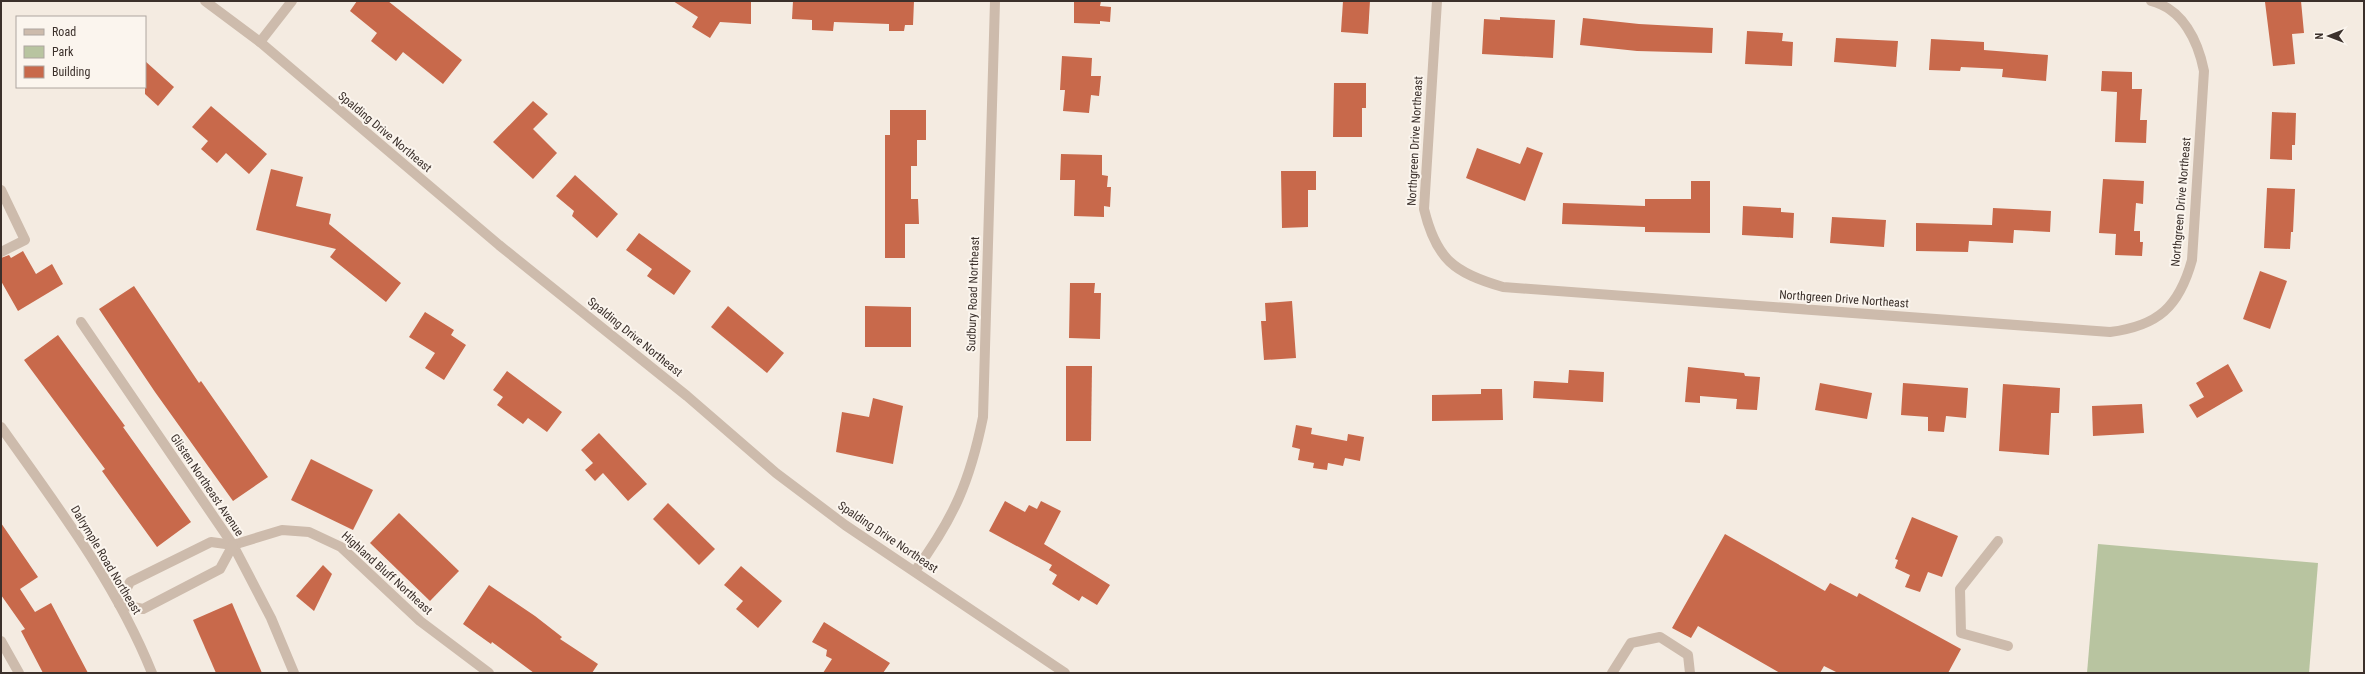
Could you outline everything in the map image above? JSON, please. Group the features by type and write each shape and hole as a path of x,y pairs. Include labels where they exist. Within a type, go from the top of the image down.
{"street":[{"name":"Spalding Drive Northeast","path":"205,1 260,42 493,240 688,396 776,473 845,525 1065,673"},
{"path":"260,42 292,1"},
{"name":"Sudbury Road Northeast","path":"915,571 939,538 959,501 975,458 983,417 994,1"},
{"name":"Northgreen Drive Northeast","path":"1436,1 1424,209 1429,231 1440,251 1456,268 1473,279 1503,287 2110,332 2133,329 2160,315 2173,303 2185,284 2192,260 2204,71 2200,49 2189,30 2175,14 2151,1"},
{"path":"1,190 25,240 1,252"},
{"name":"Glisten Northeast Avenue","path":"81,322 233,545 271,618 294,673"},
{"name":"Dalrymple Road Northeast","path":"1,427 80,538 120,604 140,643 152,673"},
{"name":"Highland Bluff Northeast","path":"120,604 130,582 211,542 233,545 268,533 292,530 309,532 333,541 420,621 489,673"},
{"path":"1998,541 1960,589 1961,634 2008,646"},
{"path":"120,604 144,609 220,569 233,545"},
{"path":"1612,673 1631,643 1660,637 1688,655 1690,673"},
{"path":"1,640 20,673"}],"green space":[{"path":"2098,544 2318,563 2309,673 2087,673"}],"building":[{"path":"357,1 388,1 462,60 443,84 403,52 396,61 371,41 377,33 350,11"},
{"path":"673,1 751,1 751,24 720,22 710,38 692,27 698,17"},
{"path":"793,1 914,1 913,25 905,25 904,31 889,31 889,24 834,22 833,31 812,30 812,20 792,19"},
{"path":"1074,1 1101,1 1100,6 1111,7 1110,22 1100,21 1100,24 1074,23"},
{"path":"1343,1 1370,1 1368,34 1341,32"},
{"path":"2301,1 2304,33 2292,34 2295,64 2273,66 2265,2"},
{"path":"1500,17 1555,20 1553,58 1482,54 1484,19 1500,20"},
{"path":"1583,18 1639,24 1713,28 1712,53 1637,51 1580,45"},
{"path":"1747,31 1783,33 1782,41 1793,42 1792,66 1745,64"},
{"path":"1836,38 1898,41 1896,67 1834,62"},
{"path":"1931,39 1984,42 1984,50 2048,55 2046,81 2002,77 2003,69 1961,67 1960,71 1929,70"},
{"path":"1062,56 1092,58 1091,76 1101,76 1099,96 1091,95 1089,113 1063,111 1065,90 1060,90"},
{"path":"146,62 174,87 158,106 145,94"},
{"path":"2102,71 2132,72 2132,89 2142,89 2140,120 2147,120 2146,143 2115,142 2117,92 2101,91"},
{"path":"1334,83 1366,83 1366,108 1362,108 1362,137 1333,137"},
{"path":"533,101 548,114 533,129 557,153 533,179 493,142"},
{"path":"211,106 267,154 249,174 226,153 217,163 201,149 208,141 192,127"},
{"path":"890,110 926,110 926,140 917,140 917,166 911,166 911,199 918,199 919,224 905,224 905,258 885,258 885,135 890,135"},
{"path":"2272,112 2296,113 2295,145 2292,145 2292,160 2270,159"},
{"path":"1527,147 1543,153 1525,201 1466,178 1477,148 1520,164"},
{"path":"1061,154 1102,155 1102,175 1108,176 1107,187 1111,187 1110,207 1104,206 1104,217 1074,216 1075,180 1060,180"},
{"path":"271,169 303,177 296,206 331,214 329,224 401,283 386,302 330,257 336,249 256,230"},
{"path":"1281,171 1316,171 1316,190 1308,190 1308,227 1282,228"},
{"path":"575,175 618,214 597,238 572,216 574,211 556,196"},
{"path":"2103,179 2144,181 2143,204 2136,203 2134,231 2140,231 2140,242 2143,242 2142,256 2115,255 2116,234 2099,233"},
{"path":"1691,181 1710,181 1710,233 1645,232 1645,227 1562,224 1563,203 1645,206 1645,199 1691,199"},
{"path":"2267,188 2295,189 2293,232 2291,232 2290,249 2264,248"},
{"path":"1743,206 1781,208 1781,212 1794,213 1793,238 1742,235"},
{"path":"1993,208 2051,211 2050,232 2014,230 2013,243 1969,241 1968,252 1916,251 1916,223 1992,225"},
{"path":"1832,217 1886,220 1884,247 1830,243"},
{"path":"639,233 691,271 674,295 647,276 652,269 626,250"},
{"path":"23,251 36,274 52,264 63,284 18,311 1,281 1,258 9,255 11,258"},
{"path":"2260,271 2287,281 2270,329 2243,319"},
{"path":"1070,283 1095,283 1094,293 1101,293 1100,339 1069,338"},
{"path":"134,286 199,383 201,381 268,477 233,501 155,392 99,309"},
{"path":"1292,301 1296,358 1264,360 1261,321 1266,321 1265,303"},
{"path":"728,306 784,353 767,373 711,327"},
{"path":"865,306 911,307 911,347 865,347"},
{"path":"425,312 454,330 451,335 466,345 444,380 425,368 435,353 409,337"},
{"path":"58,335 125,426 123,427 191,522 157,547 102,471 105,469 24,360"},
{"path":"2228,364 2243,391 2197,418 2189,405 2204,397 2196,383"},
{"path":"1066,366 1092,366 1091,441 1066,441"},
{"path":"1688,367 1744,373 1745,376 1760,377 1757,410 1736,409 1737,399 1700,396 1700,403 1685,402"},
{"path":"1569,370 1604,372 1603,402 1533,398 1534,381 1568,383"},
{"path":"507,371 562,412 547,432 528,418 523,424 497,405 503,397 493,390"},
{"path":"1820,383 1872,393 1867,419 1815,410"},
{"path":"1903,383 1968,388 1966,418 1946,416 1944,432 1928,431 1928,417 1901,415"},
{"path":"2003,384 2060,388 2059,413 2051,413 2049,455 1999,451"},
{"path":"1481,389 1502,389 1503,420 1432,421 1432,395 1481,394"},
{"path":"873,398 903,406 893,464 836,452 842,412 869,417"},
{"path":"2142,404 2144,433 2093,436 2092,406"},
{"path":"1296,425 1312,428 1311,434 1347,441 1348,434 1364,437 1360,461 1345,458 1343,466 1328,463 1327,470 1313,468 1314,463 1298,460 1300,449 1292,447"},
{"path":"599,433 647,484 628,501 603,473 595,481 585,470 593,463 581,450"},
{"path":"311,459 373,490 353,530 291,500"},
{"path":"1005,501 1025,512 1029,505 1037,509 1041,501 1061,511 1044,544 1110,585 1097,605 1082,596 1079,601 1052,584 1057,575 1049,570 1052,565 989,531"},
{"path":"668,503 715,549 699,565 653,519"},
{"path":"399,513 459,571 430,601 370,543"},
{"path":"1912,517 1958,536 1942,577 1928,572 1920,592 1905,587 1910,575 1895,568 1898,560 1895,559"},
{"path":"1,523 38,577 20,589 35,612 51,603 88,673 43,673 21,631 25,629 1,595"},
{"path":"1725,534 1825,591 1830,583 1857,597 1859,593 1961,649 1948,673 1838,673 1824,666 1820,673 1780,673 1698,626 1691,638 1672,628"},
{"path":"323,565 332,574 314,611 296,596"},
{"path":"741,566 782,601 758,628 736,609 743,601 724,585"},
{"path":"489,585 535,616 562,637 560,639 598,664 592,673 534,673 492,642 491,644 463,624"},
{"path":"232,603 262,673 216,673 193,620"},
{"path":"824,622 890,663 883,673 823,673 832,659 826,656 827,650 812,642"}]}
